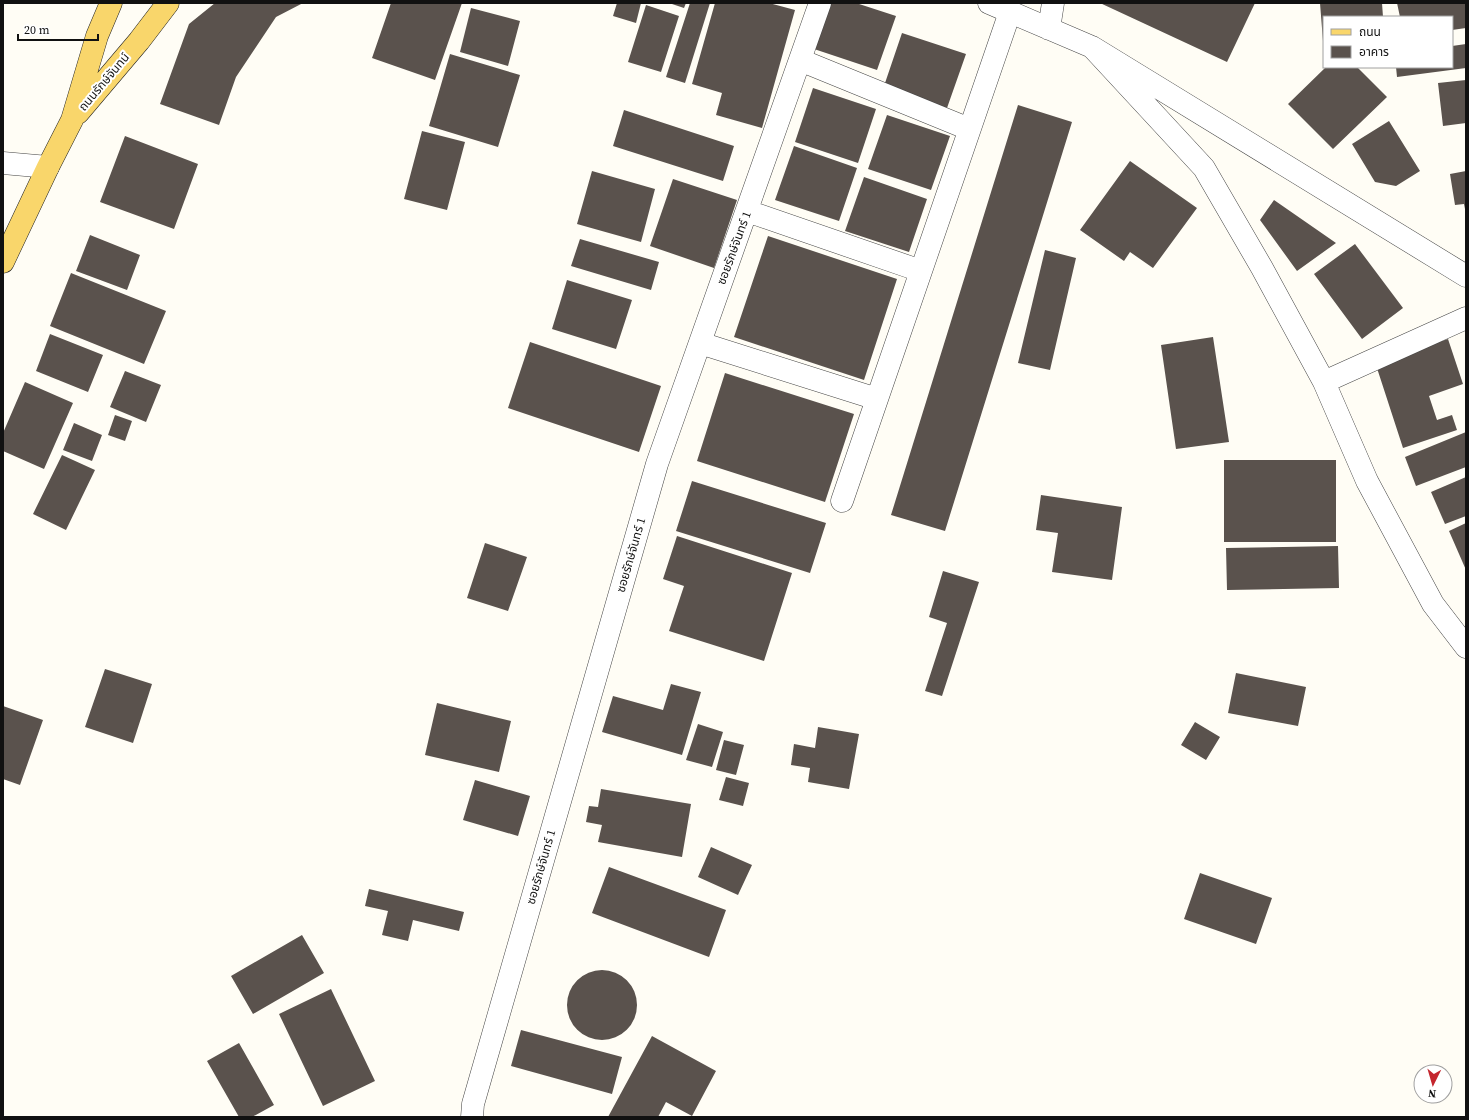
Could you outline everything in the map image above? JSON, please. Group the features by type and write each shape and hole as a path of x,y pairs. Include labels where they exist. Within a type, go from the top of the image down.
{"main road":[{"name":"ถนนรักษ์จันทน์","path":"72,120 97,36 111,3"},
{"name":"ถนนรักษ์จันทน์","path":"72,120 139,41 168,3"},
{"path":"3,262 72,120"}],"street":[{"name":"ซอยรักษ์จันทร์ 1","path":"472,1117 473,1104 657,464 820,3"},
{"path":"989,3 1092,47 1466,276"},
{"path":"1049,29 1053,3"},
{"path":"842,501 1010,12"},
{"path":"1092,47 1204,168 1262,268 1324,382 1367,481 1433,604 1466,647"},
{"path":"800,60 969,129"},
{"path":"3,164 48,167"},
{"path":"747,211 921,271"},
{"path":"1324,382 1466,318"},
{"path":"700,343 877,399"}],"building":[{"path":"215,3 303,3 276,17 236,77 219,125 160,104 189,24"},
{"path":"391,3 462,3 435,80 372,58"},
{"path":"617,3 641,3 636,23 613,16"},
{"path":"669,3 686,3 684,8"},
{"path":"690,3 710,3 685,83 666,77"},
{"path":"715,3 769,3 795,10 762,128 716,115 722,93 692,84"},
{"path":"830,3 856,3 896,16 877,70 814,49"},
{"path":"1100,3 1255,3 1227,62"},
{"path":"1320,3 1382,3 1383,16 1323,16 1323,41"},
{"path":"1397,3 1466,3 1466,28 1453,30 1453,16 1400,16"},
{"path":"646,5 679,16 661,72 628,62"},
{"path":"471,8 520,21 508,66 460,52"},
{"path":"902,33 966,54 947,108 884,86"},
{"path":"1466,44 1466,68 1397,77 1396,68 1453,68 1453,46"},
{"path":"450,54 520,75 498,147 429,126"},
{"path":"1325,68 1358,68 1387,97 1333,149 1288,104"},
{"path":"1466,80 1466,123 1443,126 1438,83"},
{"path":"813,88 876,109 858,163 795,142"},
{"path":"1018,105 1072,122 945,531 891,515"},
{"path":"624,110 734,146 723,181 613,146"},
{"path":"887,115 950,136 931,190 868,169"},
{"path":"1389,121 1420,171 1396,186 1375,182 1352,144"},
{"path":"422,131 465,142 447,210 404,199"},
{"path":"125,136 198,164 174,229 100,202"},
{"path":"794,146 857,168 839,221 775,200"},
{"path":"1130,161 1197,208 1153,268 1130,252 1124,261 1080,230"},
{"path":"592,171 655,189 641,242 577,224"},
{"path":"1466,171 1465,209 1464,204 1455,205 1450,174"},
{"path":"864,177 927,199 909,252 845,231"},
{"path":"673,179 737,200 714,268 650,246"},
{"path":"1274,200 1336,243 1297,271 1260,220"},
{"path":"90,235 140,255 127,290 76,271"},
{"path":"768,236 897,279 864,380 734,337"},
{"path":"580,239 659,262 651,290 571,266"},
{"path":"1355,244 1403,308 1362,339 1314,274"},
{"path":"1045,250 1076,258 1050,370 1018,363"},
{"path":"71,273 166,311 144,364 50,326"},
{"path":"567,280 632,300 616,349 552,329"},
{"path":"50,334 103,355 88,392 36,371"},
{"path":"1213,337 1229,442 1176,449 1161,345"},
{"path":"1448,339 1463,384 1429,396 1437,420 1452,415 1457,430 1403,448 1375,362"},
{"path":"530,342 661,386 639,452 508,408"},
{"path":"125,371 161,385 146,422 110,407"},
{"path":"725,373 854,414 825,502 697,461"},
{"path":"25,382 73,403 44,469 3,451 3,433"},
{"path":"115,415 132,421 125,441 108,435"},
{"path":"74,423 102,435 92,461 63,450"},
{"path":"1466,432 1466,467 1416,486 1405,457"},
{"path":"62,455 95,470 66,530 33,514"},
{"path":"1224,460 1336,460 1336,542 1224,542"},
{"path":"1466,477 1466,516 1445,524 1431,492"},
{"path":"692,481 826,523 810,573 676,531"},
{"path":"1041,495 1122,507 1112,580 1052,572 1058,533 1036,530"},
{"path":"1466,523 1466,570 1449,531"},
{"path":"677,536 792,573 764,661 669,631 684,586 663,579"},
{"path":"485,543 527,557 508,611 467,598"},
{"path":"1338,546 1339,588 1227,590 1226,548"},
{"path":"943,571 979,582 942,696 925,691 947,623 929,617"},
{"path":"105,669 152,684 133,743 85,727"},
{"path":"1236,673 1306,687 1298,726 1228,713"},
{"path":"671,684 701,692 682,755 602,732 613,696 663,710"},
{"path":"437,703 511,721 499,772 425,755"},
{"path":"3,706 43,720 20,785 3,779"},
{"path":"1195,722 1220,737 1206,760 1181,745"},
{"path":"698,724 723,732 712,767 686,760"},
{"path":"818,727 859,734 849,789 808,782 810,768 791,765 794,744 815,748"},
{"path":"724,740 744,745 736,775 716,770"},
{"path":"726,777 749,783 743,806 719,800"},
{"path":"475,780 530,796 518,836 463,820"},
{"path":"601,789 691,804 682,857 598,842 602,825 586,822 589,806 598,807"},
{"path":"711,847 752,865 738,895 698,877"},
{"path":"609,867 726,910 709,957 592,913"},
{"path":"1200,873 1272,898 1256,944 1184,919"},
{"path":"369,889 464,912 459,931 413,920 408,941 382,935 388,911 365,906"},
{"path":"302,935 324,973 253,1014 231,976"},
{"path":"595,970 609,970 622,976 631,985 635,991 637,1005 635,1019 627,1030 616,1038 609,1040 595,1040 588,1038 577,1030 569,1019 567,1012 567,998 569,991 577,980 588,972"},
{"path":"331,989 375,1081 323,1106 279,1014"},
{"path":"521,1030 622,1057 612,1094 511,1066"},
{"path":"652,1036 716,1071 692,1116 666,1102 658,1117 608,1117"},
{"path":"239,1043 274,1105 252,1117 239,1117 207,1061"}]}
